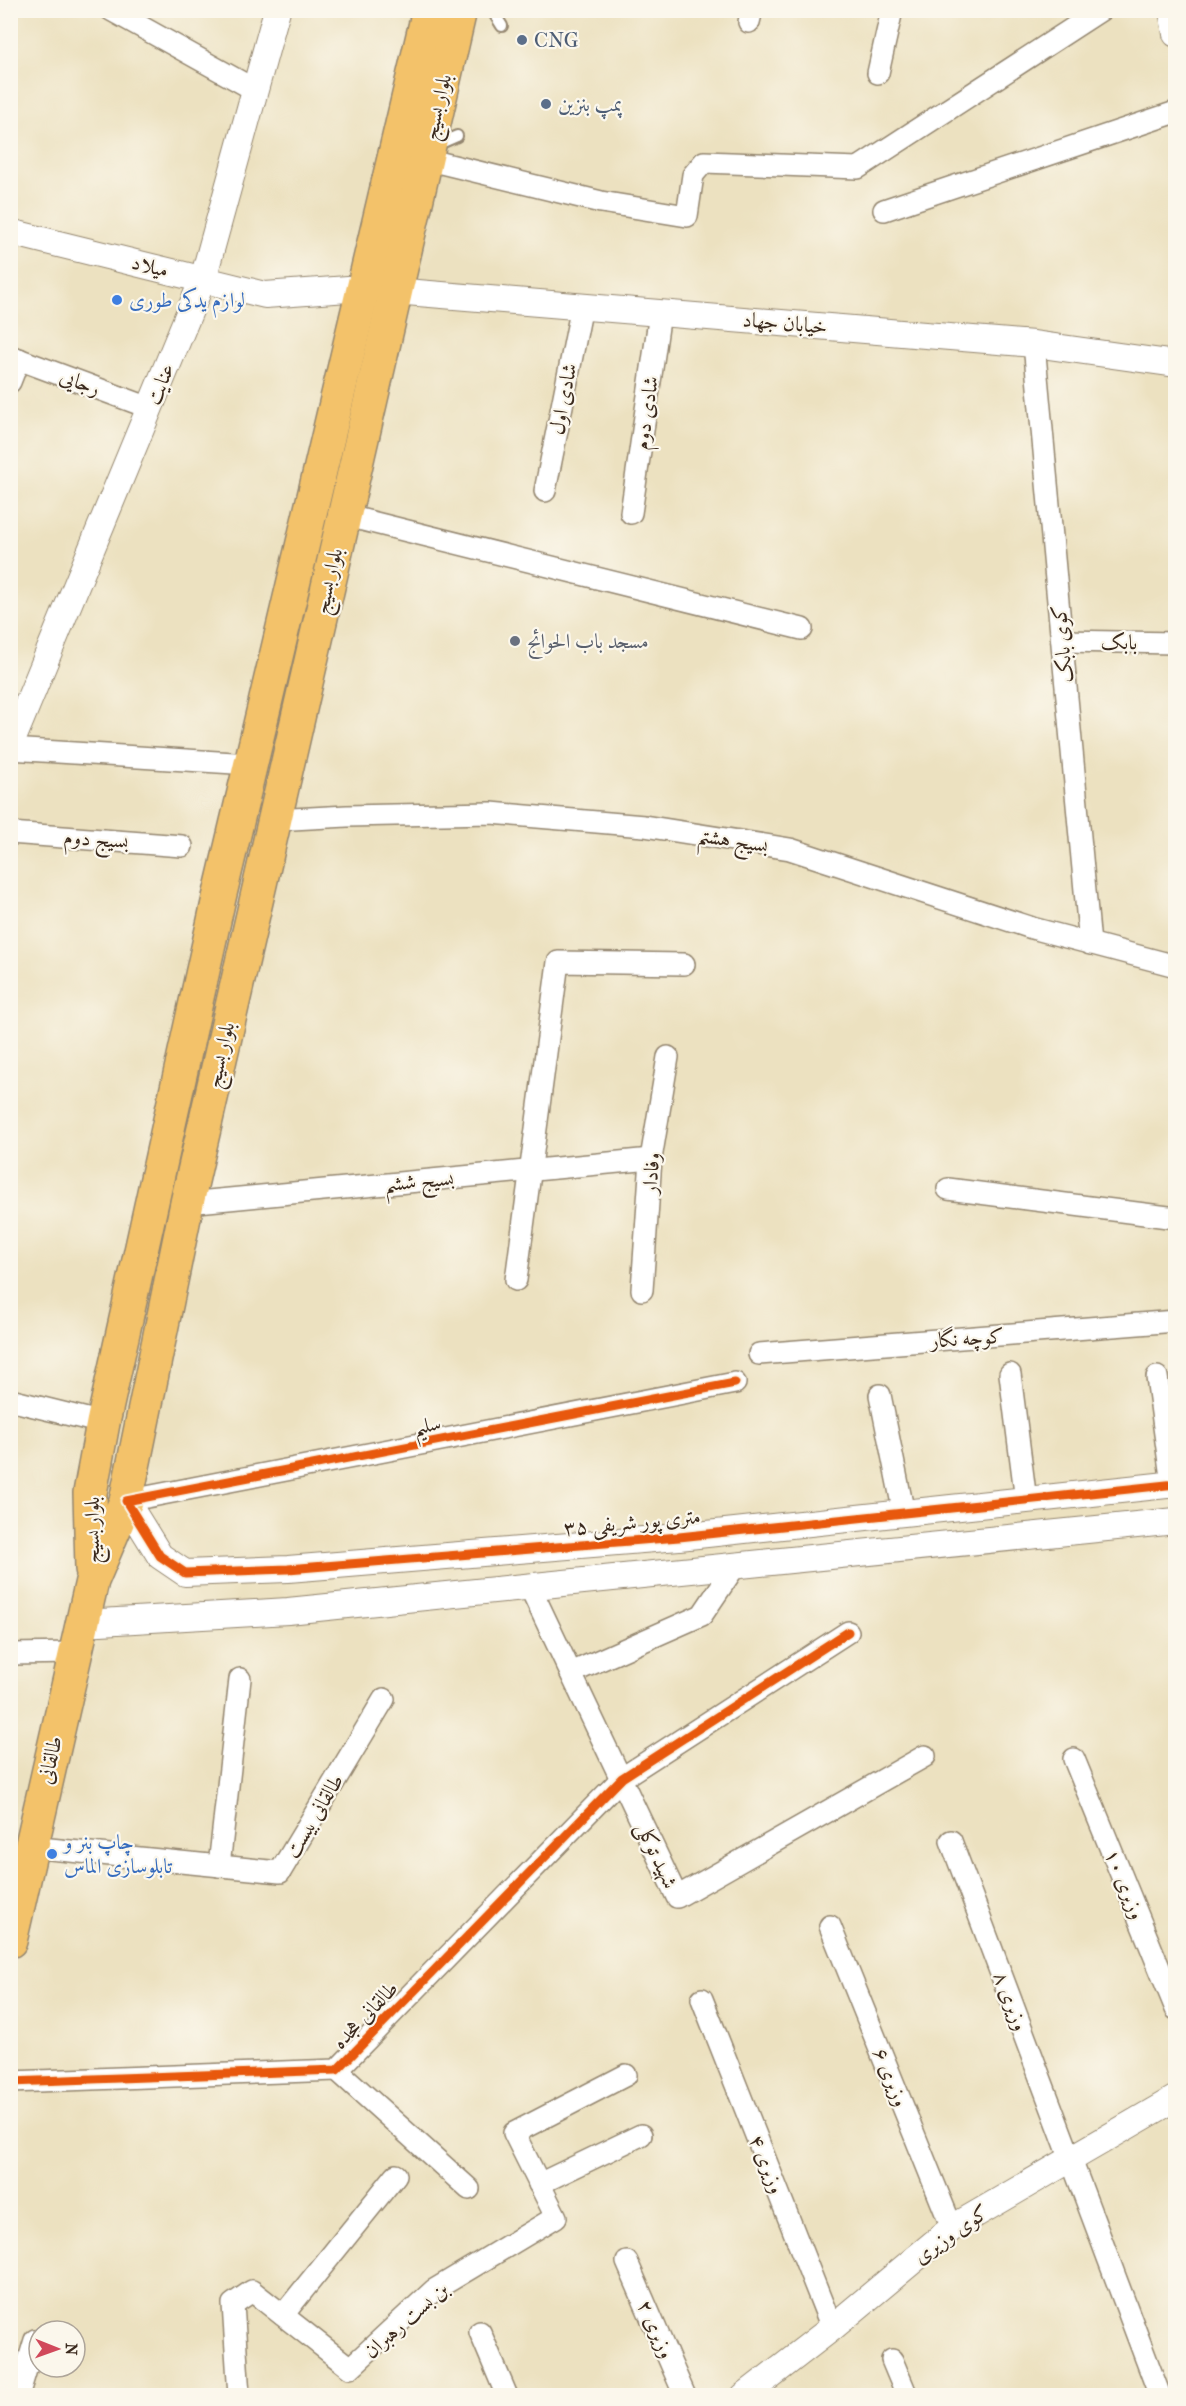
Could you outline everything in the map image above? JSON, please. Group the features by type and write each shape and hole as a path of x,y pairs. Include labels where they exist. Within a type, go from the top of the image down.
{"main road":[{"name":"بلوار بسیج","path":"92,1581 90,1493 103,1422 250,764 429,10"},
{"name":"بلوار بسیج","path":"92,1581 126,1502 186,1203 394,291 437,148 460,10"},
{"name":"طالقانی","path":"10,1941 22,1857 92,1581"}],"street":[{"path":"111,10 255,90"},
{"name":"عنایت","path":"10,747 203,279 277,10"},
{"path":"878,73 892,10"},
{"path":"437,148 602,202 687,216 693,175 704,162 858,168 1101,10"},
{"path":"1172,10 1176,34"},
{"path":"884,210 1176,112"},
{"name":"میلاد","path":"10,232 265,295 362,288"},
{"name":"خیابان جهاد","path":"394,291 1034,344 1176,364"},
{"name":"شادی اول","path":"545,491 582,306"},
{"name":"شادی دوم","path":"631,513 660,313"},
{"name":"کوی بابک","path":"1034,344 1090,944"},
{"path":"10,382 15,358"},
{"name":"رجایی","path":"15,358 150,408"},
{"path":"343,515 802,629"},
{"name":"بابک","path":"1062,641 1176,643"},
{"path":"10,747 250,764"},
{"name":"بسیج هشتم","path":"274,820 491,813 644,826 790,849 1032,928 1176,966"},
{"name":"بسيج دوم","path":"10,832 182,846"},
{"path":"516,1280 533,1170 558,962 684,964"},
{"name":"وفادار","path":"642,1290 651,1159 668,1057"},
{"name":"بسیج ششم","path":"186,1203 651,1159"},
{"path":"948,1189 1176,1218"},
{"name":"کوچه نگار","path":"759,1354 1176,1322"},
{"path":"1010,1374 1026,1501"},
{"path":"1157,1377 1174,1484"},
{"name":"سلیم","path":"126,1502 735,1383"},
{"path":"880,1395 904,1514"},
{"path":"10,1400 103,1422"},
{"name":"۳۵ متری پور شریفی","path":"126,1502 160,1556 185,1573 231,1572 679,1537 1174,1484"},
{"path":"10,1654 79,1638 233,1614 530,1587 1176,1521"},
{"path":"571,1673 702,1615 735,1566"},
{"path":"231,1572 233,1614"},
{"name":"شهید توکلی","path":"530,1587 677,1897 925,1756"},
{"name":"طالقانی هجده","path":"10,2082 337,2070 622,1778 848,1632"},
{"path":"219,1866 240,1679"},
{"name":"طالقانی بیست","path":"22,1857 219,1866 280,1872 384,1699"},
{"name":"وزیری ۱۰","path":"1074,1759 1176,2009"},
{"name":"وزیری ۸","path":"951,1841 1160,2396"},
{"name":"وزیری ۶","path":"830,1926 952,2228"},
{"name":"وزیری ۴","path":"702,1999 832,2328"},
{"path":"337,2070 469,2189"},
{"name":"بن بست رهبران","path":"239,2396 233,2304 252,2291 351,2368 434,2290 556,2217 514,2133 626,2075"},
{"name":"کوی وزیری","path":"744,2396 832,2328 952,2228 1176,2098"},
{"path":"539,2184 641,2135"},
{"path":"283,2315 396,2175"},
{"name":"وزیری ۲","path":"627,2262 685,2396"},
{"path":"480,2332 507,2396"},
{"path":"892,2360 907,2396"},
{"path":"18,2396 27,2366"}],"lane":[{"path":"492,10 502,26"}],"cycle path":[{"path":"735,1383 126,1501 160,1556 185,1573 288,1569 679,1537 1176,1484"},
{"path":"10,2082 337,2070 622,1778 848,1632"}],"place":[{"name":"CNG","path":"522,40"},
{"name":"پمپ بنزین","path":"546,104"},
{"name":"لوازم یدکی طوری","path":"117,300"},
{"name":"مسجد باب الحوائج","path":"515,641"},
{"name":"چاپ بنر و تابلوسازی الماس","path":"52,1854"}]}
